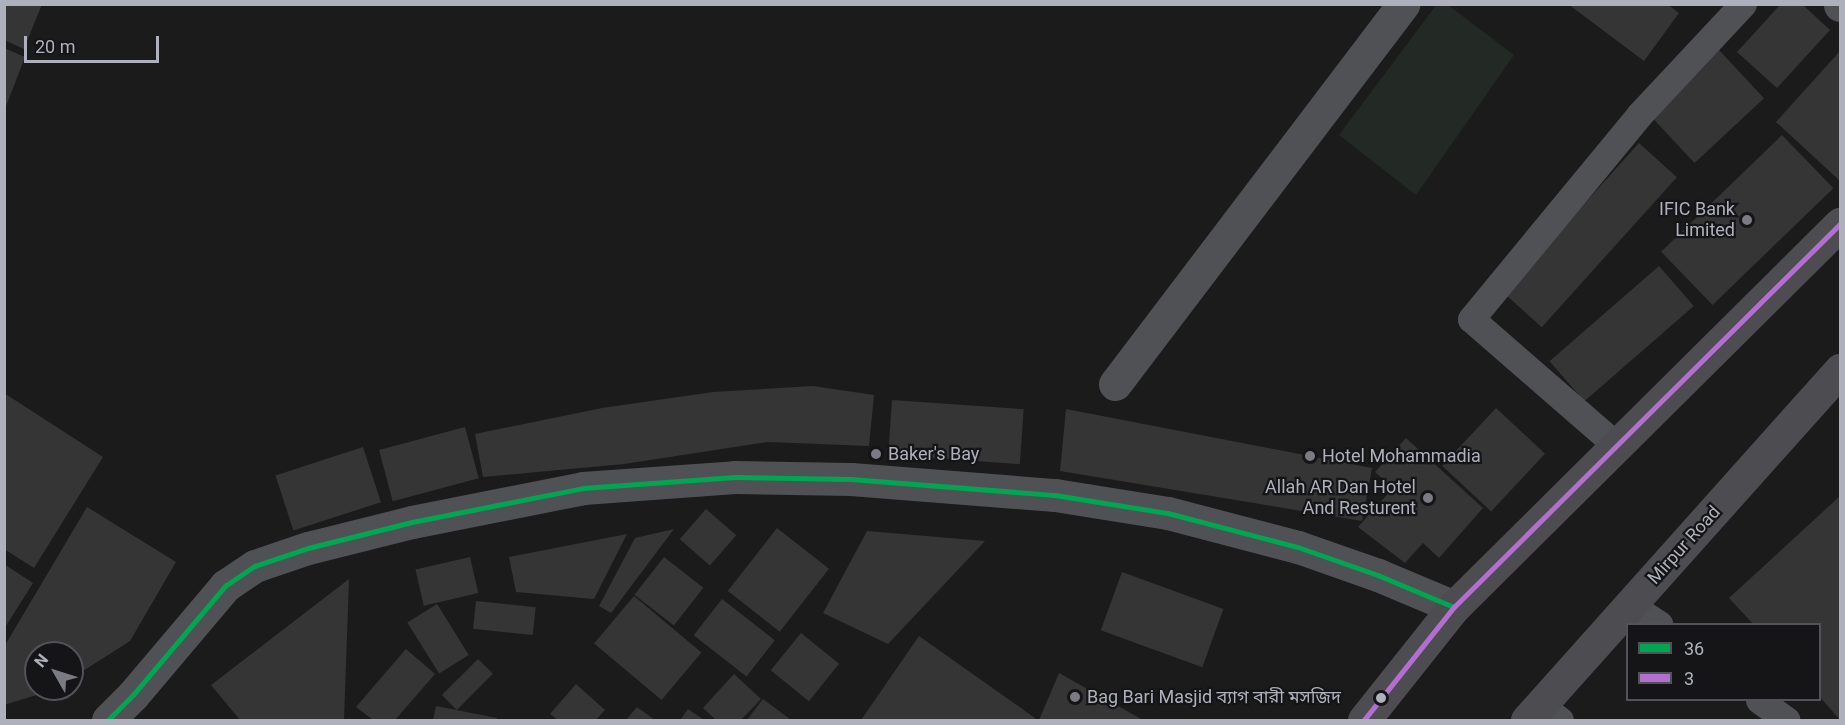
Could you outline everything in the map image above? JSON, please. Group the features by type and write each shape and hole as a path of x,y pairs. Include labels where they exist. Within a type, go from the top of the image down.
{"highway":[{"path":"1364,720 1454,607 1840,224"},
{"name":"Mirpur Road","path":"1542,715 1630,605 1840,370"}],"street":[{"path":"1114,384 1403,4"},
{"path":"108,720 133,695 225,586 255,566 308,548 412,522 584,488 735,477 851,479 1055,495 1168,513 1298,547 1378,574 1454,607"}],"lane":[{"path":"1616,445 1471,319 1639,115 1743,4"},
{"path":"1630,605 1657,623"},
{"path":"1762,701 1787,720"}],"shaded area":[{"path":"1437,4 1448,5 1514,55 1416,195 1339,135"}],"building":[{"path":"4,4 42,4 24,49 4,40"},
{"path":"1568,4 1667,4 1679,13 1644,61"},
{"path":"1781,4 1802,4 1830,30 1777,88 1737,52"},
{"path":"4,48 25,57 5,109 4,109"},
{"path":"1719,50 1764,98 1695,163 1650,115"},
{"path":"1840,51 1840,181 1776,122"},
{"name":"IFIC Bank Limited","path":"1782,135 1833,188 1713,305 1661,252"},
{"path":"1639,143 1677,177 1542,327 1504,293"},
{"path":"1659,266 1694,306 1584,401 1550,361"},
{"path":"813,386 874,395 869,446 768,442 624,464 483,477 475,434 602,408 713,392"},
{"path":"4,393 103,457 34,568 4,549"},
{"path":"892,400 1024,409 1020,464 888,455"},
{"path":"1496,408 1545,454 1491,511 1442,466"},
{"path":"1066,409 1372,468 1362,521 1060,471"},
{"path":"465,427 479,478 393,501 379,450"},
{"name":"Allah AR Dan Hotel And Resturent","path":"1406,438 1483,508 1439,558 1423,543 1405,563 1358,527 1393,488 1375,472"},
{"path":"363,447 381,502 293,531 276,475"},
{"path":"1840,496 1840,720 1821,698 1821,623 1752,623 1729,598"},
{"path":"87,507 176,562 130,641 84,670 84,641 24,641 24,699 4,705 4,647"},
{"path":"706,509 736,535 710,565 680,539"},
{"path":"777,528 829,569 780,632 728,591"},
{"path":"674,529 611,613 599,606 635,538"},
{"path":"867,531 985,541 888,644 823,613"},
{"path":"627,534 594,599 516,592 509,557"},
{"path":"470,557 478,593 424,606 415,570"},
{"path":"664,557 703,588 674,626 634,595"},
{"path":"4,564 33,583 4,629"},
{"path":"1122,572 1223,609 1202,667 1101,630"},
{"path":"349,579 344,720 240,720 211,685"},
{"path":"634,596 701,653 662,700 594,643"},
{"path":"722,599 775,640 746,676 694,635"},
{"path":"476,601 536,607 533,635 473,629"},
{"path":"437,604 469,655 439,673 407,623"},
{"path":"801,633 839,664 809,701 771,670"},
{"path":"919,636 1035,718 1034,720 861,720"},
{"path":"406,649 435,674 395,720 373,720 356,707"},
{"path":"478,659 493,674 457,710 442,695"},
{"name":"Bag Bari Masjid ব্যাগ বারী মসজিদ","path":"1059,673 1143,720 1039,720"},
{"path":"734,674 761,699 741,720 716,720 703,708"},
{"path":"576,684 605,710 596,720 558,720 550,714"},
{"path":"763,699 791,720 747,720"},
{"path":"436,706 497,718 497,720 433,720"},
{"path":"637,707 655,720 626,720"},
{"path":"688,709 704,720 680,720"}],"transit line":[{"name":"3","path":"1364,720 1454,607 1840,224"},
{"name":"36","path":"108,720 133,695 225,586 255,566 308,548 412,522 583,488 735,477 851,479 1055,495 1168,513 1298,547 1378,575 1454,607"}],"place":[{"name":"IFIC Bank Limited","path":"1747,220"},
{"name":"Baker's Bay","path":"876,454"},
{"name":"Hotel Mohammadia","path":"1310,456"},
{"name":"Allah AR Dan Hotel And Resturent","path":"1428,498"},
{"name":"Bag Bari Masjid ব্যাগ বারী মসজিদ","path":"1075,697"}]}
